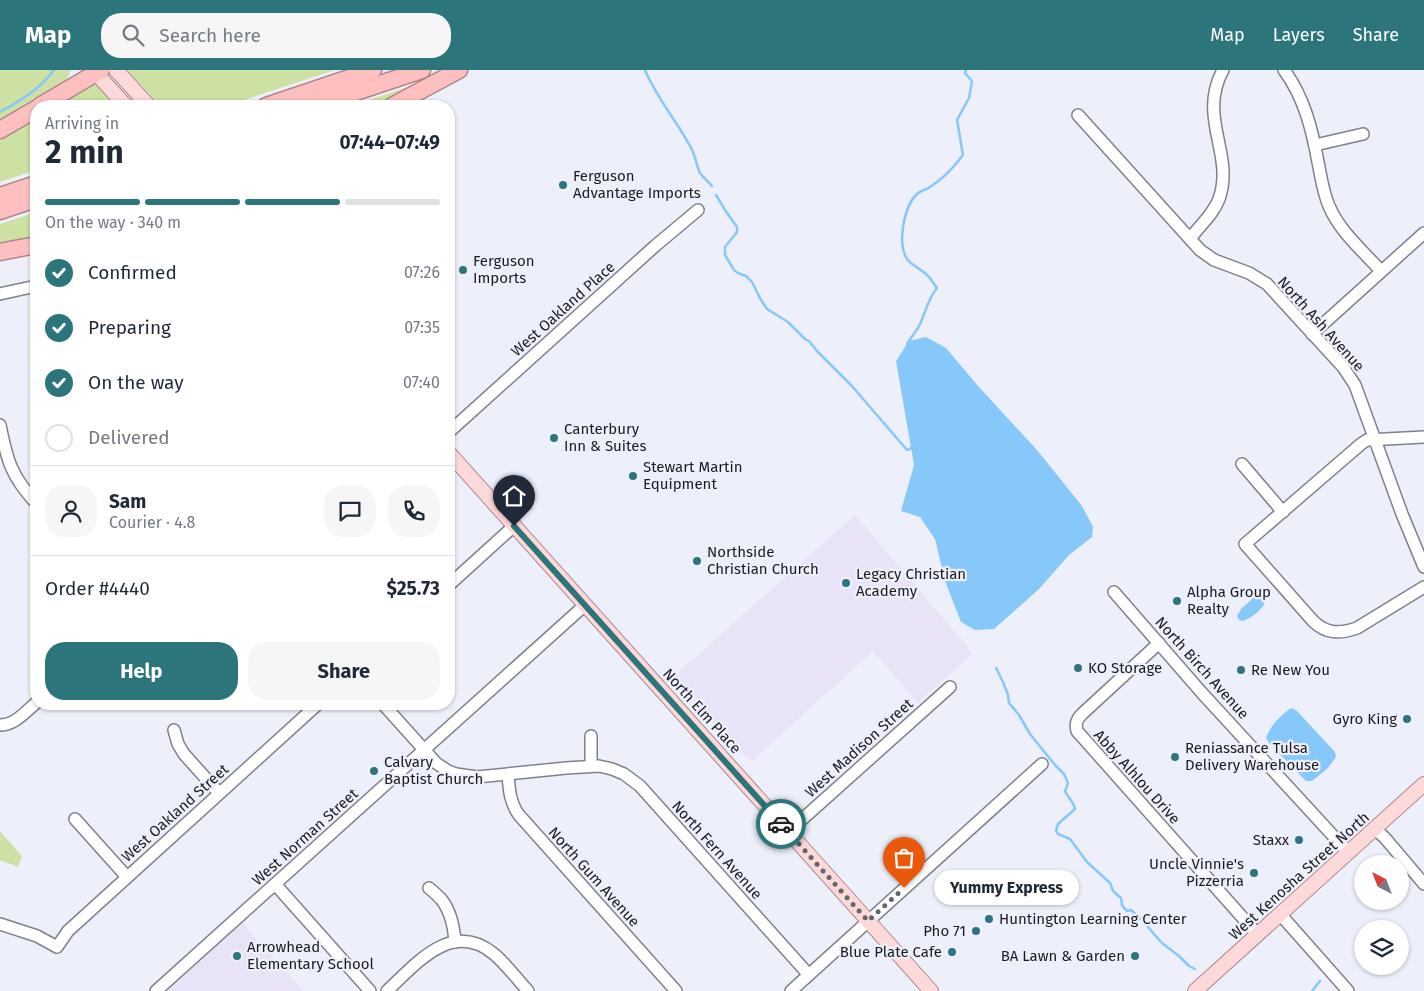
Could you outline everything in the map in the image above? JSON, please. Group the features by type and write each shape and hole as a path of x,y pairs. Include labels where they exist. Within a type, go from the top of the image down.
{"highway":[{"path":"284,100 373,70"},
{"path":"332,100 422,70"},
{"path":"403,100 459,70"},
{"path":"50,100 97,71"},
{"path":"0,130 30,112"},
{"path":"0,196 30,186"},
{"path":"0,211 30,201"},
{"path":"0,252 30,246"}],"main road":[{"path":"97,71 120,100"},
{"path":"120,75 143,100"},
{"name":"North Elm Place","path":"455,460 931,991"},
{"name":"West Kenosha Street North","path":"1195,991 1424,784"}],"street":[{"path":"1190,239 1212,213 1223,184 1222,160 1213,107 1216,87 1223,70"},
{"path":"1284,70 1304,105 1315,145 1325,197 1332,214 1381,271"},
{"name":"North Ash Avenue","path":"1078,115 1205,254 1214,260 1250,273 1267,284 1351,377 1411,538 1424,567"},
{"path":"1315,145 1363,134"},
{"name":"West Oakland Place","path":"455,427 655,246 698,210"},
{"path":"1312,334 1424,233"},
{"path":"0,294 30,287"},
{"path":"0,425 9,463 17,480 30,496"},
{"path":"1424,437 1367,440 1245,544 1317,625 1329,632 1346,632 1356,628 1424,587"},
{"path":"1242,464 1283,512"},
{"path":"455,580 514,526"},
{"name":"North Birch Avenue","path":"1114,592 1348,852"},
{"name":"West Norman Street","path":"156,991 585,605"},
{"name":"Abby Alhlou Drive","path":"1159,643 1077,719 1077,730 1258,935"},
{"name":"West Madison Street","path":"788,832 950,687"},
{"path":"0,725 15,722 30,708"},
{"name":"West Oakland Street","path":"0,924 36,936 56,947 68,931 219,794 307,710"},
{"name":"North Fern Avenue","path":"388,710 440,767 456,774 470,777 591,766 606,767 630,778 640,786 809,975"},
{"path":"174,730 178,744 184,754 219,794"},
{"path":"591,736 591,766"},
{"path":"791,991 1042,764"},
{"name":"North Gum Avenue","path":"508,774 511,799 519,815 676,991"},
{"path":"75,819 127,877"},
{"path":"1375,829 1424,884"},
{"path":"275,884 370,991"},
{"path":"429,888 440,898 445,906 452,924 455,942"},
{"path":"1280,914 1348,991"},
{"path":"387,991 431,952 455,942 472,942 490,951 501,960 528,991"}],"shaded area":[{"name":"Legacy Christian Academy","path":"855,515 973,653 918,703 873,651 753,760 737,751 673,677"},
{"name":"Arrowhead Elementary School","path":"241,921 303,991 164,991"}],"green space":[{"path":"0,70 71,70 67,79 0,120"},
{"path":"127,70 335,70 244,100 155,100"},
{"path":"423,82 420,86 393,100 369,100"},
{"path":"97,85 109,100 63,100 88,86"},
{"path":"30,118 30,172 0,182 0,136"},
{"path":"30,214 30,239 0,244 0,224"},
{"path":"0,831 22,856 18,867 0,860"}],"water":[{"path":"926,337 946,348 1037,450 1082,506 1093,527 1092,537 1069,555 1039,589 994,629 975,630 961,622 945,581 935,539 920,517 901,511 914,465 896,361 909,341"},
{"path":"1260,592 1264,592 1266,596 1261,608 1247,619 1239,620 1237,616 1241,609"},
{"path":"1291,708 1296,710 1335,752 1336,757 1328,768 1312,781 1306,781 1266,738 1276,721"}],"waterway":[{"path":"0,112 36,89 54,70"},
{"path":"645,70 655,90 692,149 700,173 712,186"},
{"path":"907,344 919,327 929,301 937,288 926,274 907,259 903,244 903,225 912,200 917,194 939,180 963,155 957,120 969,98 972,81 965,73 966,70"},
{"path":"716,195 737,227 737,232 725,247 725,255 734,270 746,276 752,282 767,309 788,322 809,341 851,385 907,450 914,447"},
{"path":"996,668 1008,695 1009,703 1019,715 1030,734 1064,774 1068,783 1065,791 1075,809 1058,824 1056,830 1058,834 1070,839 1087,862 1110,883 1113,891 1121,898 1122,905 1127,911 1131,910 1162,943 1195,969"},
{"path":"1312,991 1320,981"}],"way so far":[{"path":"781,824 868,921 904,888"}],"place":[{"name":"Ferguson Advantage Imports","path":"563,185"},
{"name":"Ferguson Imports","path":"463,270"},
{"name":"Canterbury Inn & Suites","path":"554,438"},
{"name":"Stewart Martin Equipment","path":"633,476"},
{"name":"Northside Christian Church","path":"697,561"},
{"name":"Legacy Christian Academy","path":"846,583"},
{"name":"Alpha Group Realty","path":"1177,601"},
{"name":"KO Storage","path":"1078,668"},
{"name":"Re New You","path":"1241,670"},
{"name":"Gyro King","path":"1407,719"},
{"name":"Reniassance Tulsa Delivery Warehouse","path":"1175,757"},
{"name":"Calvary Baptist Church","path":"374,771"},
{"name":"Staxx","path":"1299,840"},
{"name":"Uncle Vinnie's Pizzerria","path":"1254,873"},
{"name":"Yummy Express","path":"904,888"},
{"name":"Huntington Learning Center","path":"989,919"},
{"name":"Pho 71","path":"976,931"},
{"name":"Blue Plate Cafe","path":"952,952"},
{"name":"Arrowhead Elementary School","path":"237,956"},
{"name":"BA Lawn & Garden","path":"1135,956"}],"route":[{"path":"514,526 781,824"}]}
